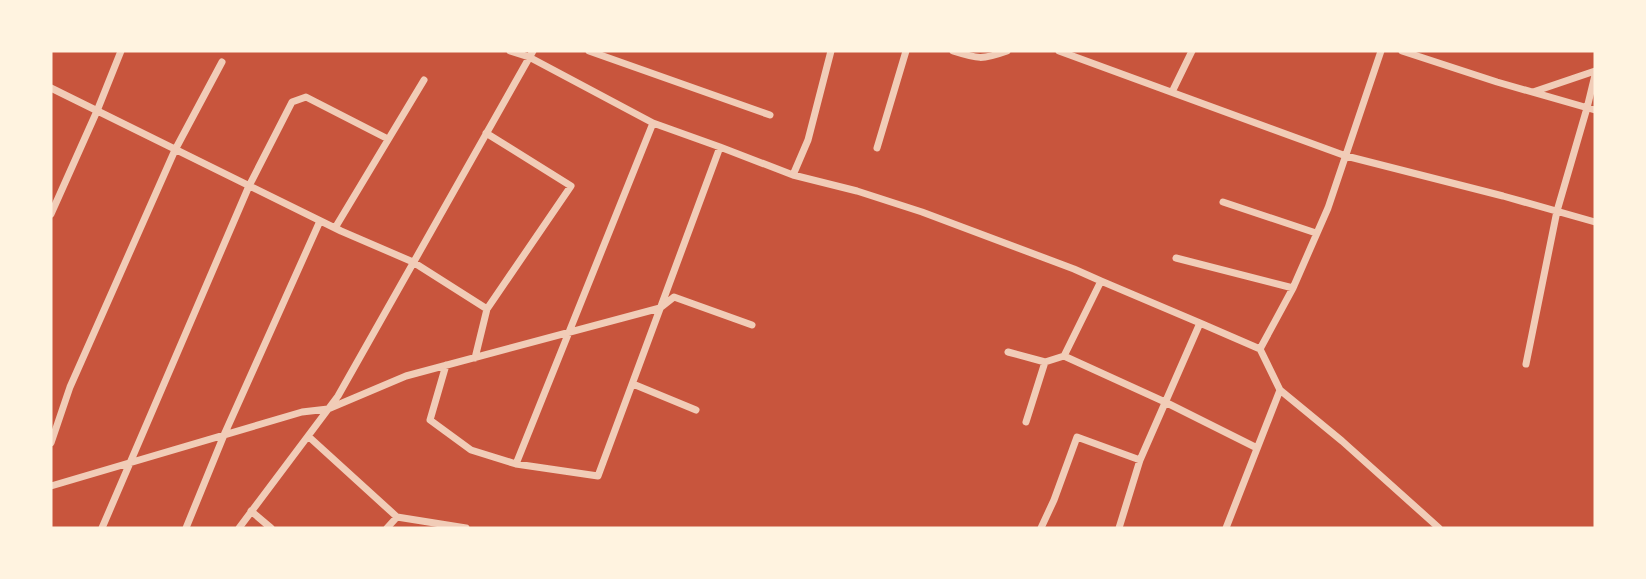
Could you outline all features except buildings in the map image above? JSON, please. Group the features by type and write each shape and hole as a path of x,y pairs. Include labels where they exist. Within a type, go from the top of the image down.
{"street":[{"path":"51,214 121,51"},
{"path":"510,51 531,54 653,123 793,174 922,212 1074,269 1260,349 1280,390 1342,441 1439,528"},
{"path":"589,51 770,115"},
{"path":"793,174 808,140 831,51"},
{"path":"877,148 906,51"},
{"path":"953,51 989,58 1007,51"},
{"path":"1059,51 1346,156 1595,222"},
{"path":"1172,92 1192,51"},
{"path":"1260,349 1293,288 1328,208 1381,51"},
{"path":"1402,51 1591,109"},
{"path":"239,528 345,383 531,54"},
{"path":"51,443 71,387 175,150 222,62"},
{"path":"1526,364 1557,211 1591,109 1595,73 1533,92"},
{"path":"335,228 424,80"},
{"path":"51,88 320,221 413,262 487,309"},
{"path":"102,528 249,186 292,102 306,97 388,139"},
{"path":"516,464 653,123"},
{"path":"475,358 487,309 571,186 486,133"},
{"path":"446,365 430,419 471,450 516,464 598,476 720,147"},
{"path":"1223,202 1316,233"},
{"path":"186,528 320,221"},
{"path":"1176,258 1293,288"},
{"path":"1064,356 1101,281"},
{"path":"51,486 302,412 328,409 406,376 660,309 674,297 752,326"},
{"path":"1119,528 1140,460 1200,323"},
{"path":"1008,352 1045,362 1064,356 1257,448"},
{"path":"1026,422 1045,362"},
{"path":"633,384 696,410"},
{"path":"1226,528 1280,390"},
{"path":"308,436 397,517 466,528"},
{"path":"1041,528 1077,437 1140,460"},
{"path":"251,511 271,528"},
{"path":"387,528 397,517"}]}
